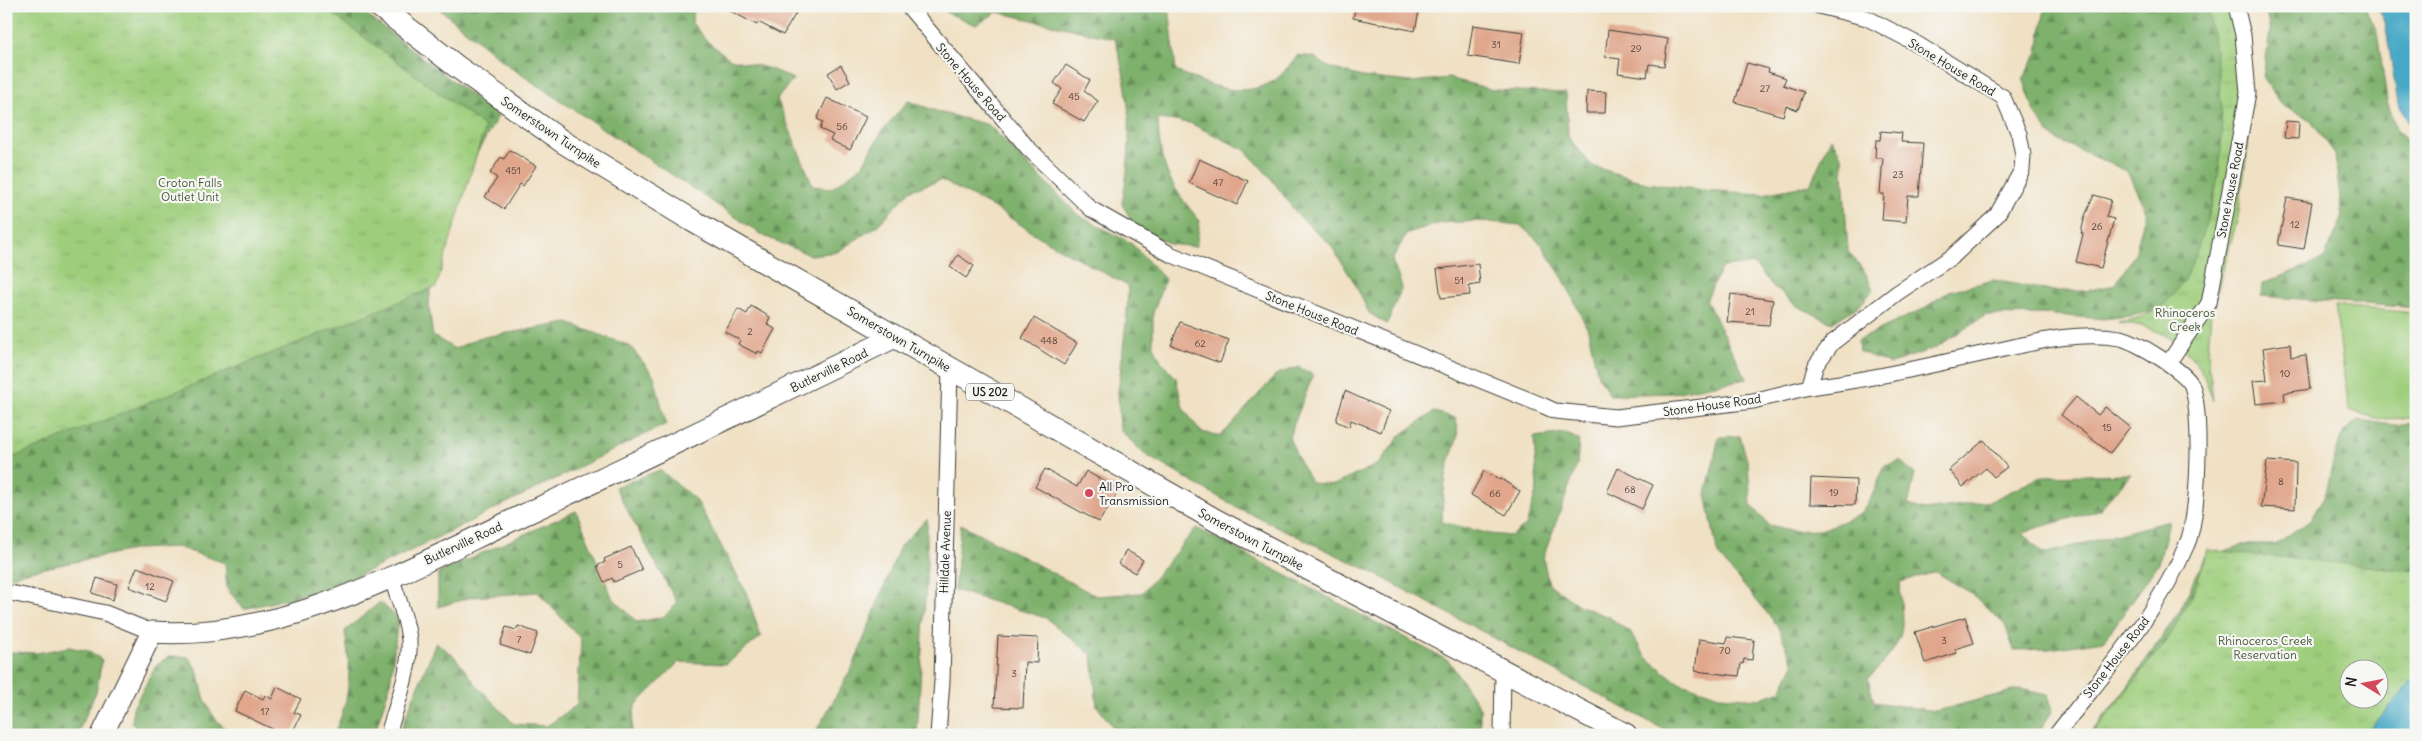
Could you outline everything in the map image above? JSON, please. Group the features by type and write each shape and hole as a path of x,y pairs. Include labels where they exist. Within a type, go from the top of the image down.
{"main road":[{"name":"Somerstown Turnpike","path":"380,6 456,66 563,142 693,221 1217,521 1626,735"}],"street":[{"name":"Stone House Road","path":"908,6 1027,147 1091,209 1179,258 1555,411 1616,417 1753,400 1809,387 1852,382 2062,336 2121,338 2169,362 2192,384 2198,429 2195,509 2188,543 2149,616 2056,735"},
{"name":"Stone House Road","path":"1809,387 1816,365 1832,343 1897,293 1952,256 1997,215 2022,170 2024,155 2019,134 2003,98 1917,44 1867,18 1820,6"},
{"name":"Stone house Road","path":"2169,362 2209,303 2245,112 2248,93 2243,35 2236,6"},
{"name":"Butlerville Road","path":"6,592 105,613 152,632 178,634 222,630 254,623 334,600 391,576 581,488 895,338"},
{"name":"Hilldale Avenue","path":"938,735 942,671 950,369"},
{"path":"388,735 401,690 409,642 391,576"},
{"path":"102,735 152,632"},
{"path":"1502,735 1503,671"}],"green space":[{"path":"6,6 355,6 498,116 457,189 431,278 429,308 433,336 455,349 478,338 568,323 630,346 654,376 666,424 392,560 325,590 244,609 227,589 225,563 177,547 137,549 30,571 6,578"},
{"name":"Croton Falls Outlet Unit","path":"6,6 322,6 485,127 436,287 6,460"},
{"path":"436,6 693,6 692,23 708,42 730,59 771,69 793,79 777,99 813,186 832,188 862,166 881,133 908,101 942,113 989,125 1078,215 1131,243 1165,279 1153,313 1153,344 1161,361 1176,378 1183,408 1201,432 1221,436 1277,374 1299,367 1313,375 1289,437 1298,459 1312,483 1334,485 1378,464 1401,435 1434,412 1456,418 1458,433 1445,481 1442,522 1490,534 1511,536 1526,526 1537,489 1534,437 1565,433 1579,440 1577,465 1543,558 1549,584 1580,606 1609,617 1630,632 1646,657 1676,681 1719,696 1759,699 1781,691 1794,664 1777,625 1718,555 1706,494 1719,437 1740,436 1748,464 1751,505 1769,525 1795,531 1821,530 1859,515 1871,498 1885,466 1900,461 1915,474 1908,505 1925,510 1991,501 2042,476 2131,474 2099,510 2023,532 2043,554 2169,521 2159,563 2104,641 2049,649 2014,650 2005,625 1971,593 1936,572 1900,582 1901,630 1891,654 1868,679 1874,702 1936,711 2020,689 2048,695 2053,710 2037,735 1674,735 1368,570 1236,507 1144,454 1120,430 1118,392 1127,314 1128,286 1046,241 993,207 941,180 911,190 877,226 837,252 810,255 764,236 510,67"},
{"path":"940,6 1169,6 1176,71 1210,85 1234,90 1258,88 1274,81 1298,55 1314,57 1328,67 1362,77 1411,82 1449,78 1493,90 1566,93 1568,137 1592,166 1646,183 1703,190 1763,194 1810,185 1831,138 1842,157 1848,251 1865,272 1873,290 1860,305 1832,323 1797,306 1773,286 1754,264 1722,267 1706,300 1746,379 1673,393 1610,395 1598,376 1588,330 1564,280 1541,244 1520,225 1479,221 1440,223 1407,233 1392,260 1402,287 1387,324 1369,313 1354,282 1330,244 1298,215 1270,177 1245,150 1190,123 1158,119 1161,150 1168,174 1181,197 1200,221 1196,247 1170,244 1134,225 1122,204 1128,161 1129,121 1125,81 1115,39 997,12 976,25 946,12"},
{"path":"2045,6 2217,6 2231,80 2219,177 2194,269 2171,307 2136,315 2103,319 2044,314 1986,315 1935,348 1889,364 1859,351 1858,340 1923,309 1949,291 1994,280 2050,291 2085,291 2115,285 2135,254 2146,211 2127,171 2053,138 2036,116 2023,78 2038,52"},
{"name":"Rhinoceros Creek","path":"2207,6 2237,6 2248,118 2247,153 2238,217 2211,313 2208,352 2213,401 2199,369 2179,345 2167,336 2152,330 2118,322 2152,312 2175,293 2183,281 2197,251 2213,200 2220,166 2222,120 2215,51"},
{"path":"2265,6 2364,6 2377,31 2387,101 2396,128 2416,150 2416,308 2261,296 2262,284 2324,259 2342,218 2335,154 2310,119 2283,106 2263,78 2270,32"},
{"path":"2335,306 2416,313 2416,418 2379,419 2349,410"},
{"name":"Rhinoceros Creek Reservation","path":"2359,420 2392,425 2416,423 2416,657 2390,690 2390,658 2340,658 2340,708 2376,708 2355,735 2089,735 2124,692 2179,612 2205,557 2243,545 2275,545 2311,519 2326,493 2333,462 2344,431"},
{"path":"660,470 697,501 746,592 761,637 726,664 679,662 635,706 631,735 402,735 403,724 436,642 455,657 478,687 514,724 547,726 577,705 581,639 538,592 472,597 438,607 438,573 576,511 612,597 637,622 664,617 677,603 615,487"},
{"path":"927,519 927,565 917,735 814,735 854,664 900,546"},
{"path":"961,524 1096,596 1142,593 1196,528 1449,661 1480,708 1480,735 1119,735 1097,706 1092,655 1046,618 954,590"},
{"name":"Rhinoceros Creek Reservation","path":"2208,550 2416,571 2416,735 2092,735 2169,637 2193,594"},
{"path":"380,602 398,618 390,685 374,735 334,735 347,695 349,673 345,631"},
{"path":"69,647 89,651 102,660 96,692 77,735 6,735 6,652 37,653"},
{"path":"171,656 188,657 199,675 209,709 232,735 144,735 132,724 133,708 157,664"}],"water":[{"path":"2377,6 2416,6 2416,133 2398,104 2385,22"},
{"path":"2416,675 2416,735 2364,735 2390,708"}],"building":[{"path":"721,6 783,6 796,13 783,35 758,22 757,25"},
{"path":"1356,6 1420,6 1415,31 1353,18"},
{"path":"1473,25 1524,32 1519,64 1468,56"},
{"path":"1608,30 1668,39 1664,66 1649,64 1647,77 1618,73 1620,59 1605,57"},
{"path":"1747,63 1769,69 1768,72 1786,78 1783,85 1804,92 1798,110 1786,106 1783,116 1735,102"},
{"path":"841,65 850,81 837,89 828,73"},
{"path":"1066,65 1090,80 1084,91 1098,101 1084,122 1052,104 1062,89 1054,83"},
{"path":"1587,91 1606,92 1605,113 1586,113"},
{"path":"827,98 866,117 850,150 830,140 833,135 820,129 823,122 817,119"},
{"path":"2286,121 2299,122 2298,139 2284,138"},
{"path":"1881,131 1902,133 1901,142 1923,143 1919,196 1908,196 1906,222 1882,220 1884,194 1880,194 1883,158 1875,158 1876,140 1880,140"},
{"path":"510,150 536,166 523,186 520,184 504,209 485,197 497,178 490,173 501,157 504,159"},
{"path":"1199,159 1248,181 1237,205 1189,183"},
{"path":"2094,195 2111,200 2106,217 2114,219 2101,268 2076,262 2085,216"},
{"path":"2287,198 2312,202 2304,249 2278,245"},
{"path":"958,255 974,266 966,278 950,267"},
{"path":"1478,264 1480,284 1469,286 1470,295 1441,298 1437,269"},
{"path":"1731,294 1773,300 1769,325 1727,322"},
{"path":"751,306 770,317 767,324 775,329 762,353 758,351 757,354 738,344 740,340 725,332 738,309 747,314"},
{"path":"1034,318 1077,343 1064,365 1022,338"},
{"path":"1180,322 1229,340 1220,363 1171,345"},
{"path":"2290,344 2291,357 2306,355 2310,389 2284,393 2285,401 2256,404 2253,381 2267,380 2263,348"},
{"path":"1345,391 1389,411 1381,432 1351,420 1349,427 1336,421"},
{"path":"2076,397 2098,415 2105,407 2130,427 2110,453 2061,415"},
{"path":"1984,440 2007,467 1994,477 1986,468 1963,487 1949,470"},
{"path":"2267,461 2296,463 2295,509 2261,507"},
{"path":"1618,468 1653,485 1642,509 1607,492"},
{"path":"1045,469 1077,487 1086,471 1119,490 1099,522 1035,487"},
{"path":"1484,471 1520,491 1506,515 1471,495"},
{"path":"1811,478 1856,480 1855,505 1810,504"},
{"path":"631,547 642,570 614,582 612,578 604,582 597,566 605,562 604,559"},
{"path":"1126,550 1143,560 1135,573 1119,564"},
{"path":"137,567 174,581 166,601 129,587"},
{"path":"97,578 117,584 113,600 92,593"},
{"path":"1965,617 1974,643 1955,649 1957,653 1925,663 1915,632"},
{"path":"518,626 538,633 530,655 500,645 506,627 516,630"},
{"path":"998,636 1038,638 1037,663 1025,662 1023,708 994,707"},
{"path":"1727,637 1754,640 1752,660 1744,659 1743,664 1741,663 1739,676 1695,671 1699,639 1726,643"},
{"path":"277,687 301,699 294,712 301,715 291,735 285,735 235,711 245,690 263,699 265,695 272,699"}],"place":[{"name":"All Pro Transmission","path":"1089,493"}]}
